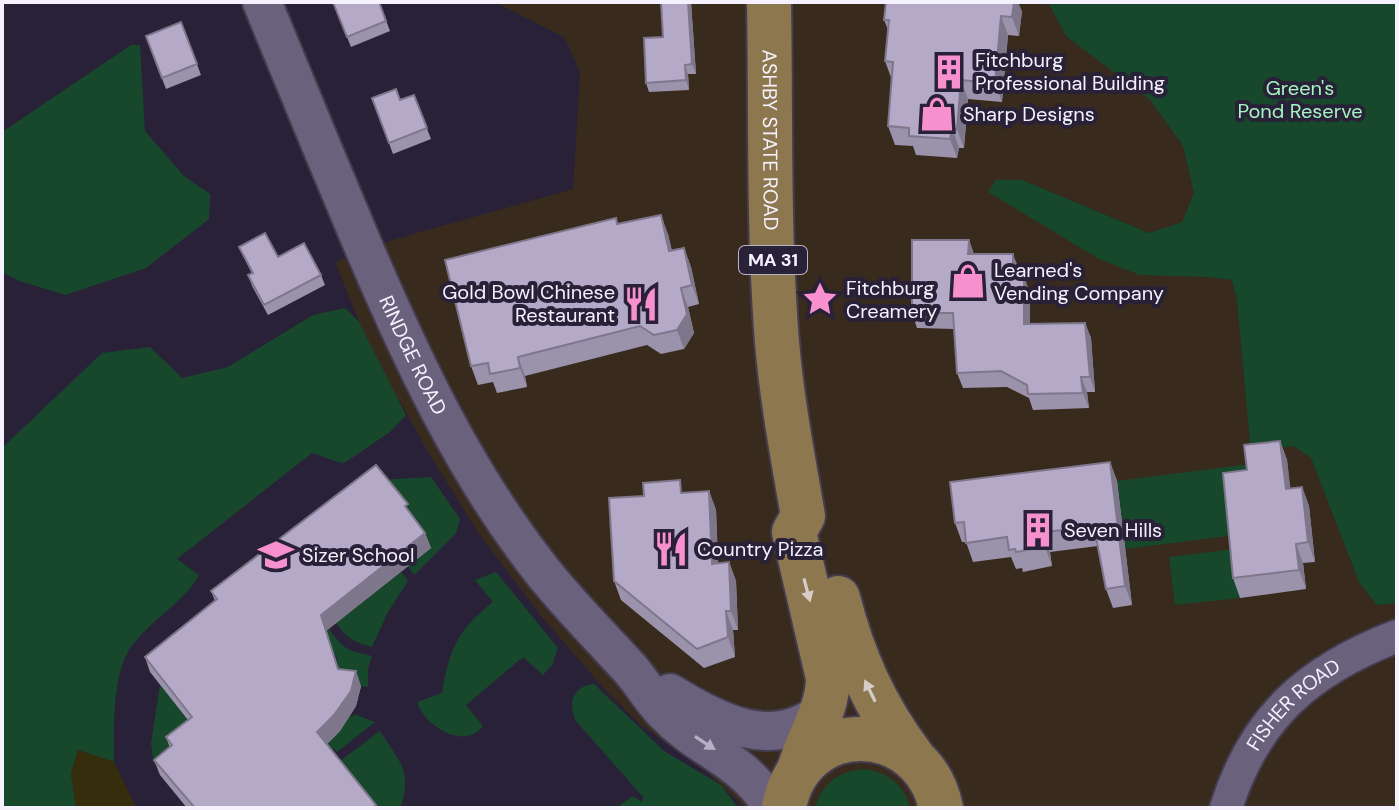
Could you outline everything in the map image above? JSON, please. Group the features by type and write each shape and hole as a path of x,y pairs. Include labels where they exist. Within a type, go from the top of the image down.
{"main road":[{"name":"ASHBY STATE ROAD","path":"769,2 773,275 787,429 803,516 794,532 828,678 828,690 803,747"},
{"name":"ASHBY STATE ROAD","path":"803,516 821,525 838,599 861,672 884,717 932,779 941,808"},
{"path":"803,747 884,741 912,756"}],"street":[{"name":"RINDGE ROAD","path":"262,2 403,339 441,415 514,533 542,571 630,669 664,712 680,727 740,768 773,808"},
{"name":"FISHER ROAD","path":"1226,808 1253,744 1273,715 1296,691 1356,652 1397,636"},
{"name":"RINDGE ROAD","path":"630,669 716,719 803,747"}],"shaded area":[{"path":"495,2 1048,2 1066,36 1150,100 1183,146 1194,193 1182,222 1149,233 1022,180 1207,277 1232,280 1237,301 1250,444 1259,450 1293,446 1311,458 1359,582 1377,605 1397,603 1397,808 745,808 708,773 642,726 605,690 541,616 478,532 389,382 359,322 335,262 392,240 573,189 580,73 565,38"}],"green space":[{"name":"Green's Pond Reserve","path":"1048,2 1397,2 1397,603 1377,605 1359,582 1311,458 1293,446 1259,450 1250,444 1237,301 1232,280 1140,275 1099,259 988,192 996,180 1022,180 1149,233 1182,222 1194,193 1183,146 1150,100 1066,36"},
{"path":"131,45 140,45 145,131 184,176 210,194 209,219 146,268 65,295 19,281 2,272 2,132"},
{"path":"345,308 359,322 406,415 390,432 346,462 312,453 177,559 199,575 189,590 134,643 123,663 114,721 114,762 78,750 71,773 76,808 2,808 2,448 102,353 150,347 182,378 228,367 313,315"},
{"path":"1251,464 1236,535 1118,550 1122,522 1117,481"},
{"path":"431,477 460,519 456,533 414,575 408,566 382,480"},
{"path":"1234,549 1240,598 1175,605 1169,557"},
{"path":"401,572 408,581 388,612 372,647 347,636 336,623"},
{"path":"496,572 558,648 552,665 543,675 523,657 466,705 483,726 475,733 456,736 436,727 417,702 442,693 452,652 463,631 493,602 475,580"},
{"path":"329,629 347,648 372,656 368,687 340,684 337,658 323,634"},
{"path":"594,684 664,751 721,785 738,808 616,808 633,796 642,802 643,797 576,721 572,708 574,696 581,688"},
{"path":"160,685 198,732 154,766 151,743"},
{"path":"354,714 375,722 337,752 333,748 327,753 322,747 348,715 353,717"},
{"path":"380,731 402,767 405,785 400,808 372,808 336,764"},
{"path":"866,769 895,782 910,808 815,808 822,792 833,780 848,772"}],"sand":[{"path":"78,750 114,762 136,808 76,808 71,773"}],"building":[{"path":"333,2 379,2 386,21 347,37"},
{"path":"661,2 688,2 692,64 685,65 686,80 646,83 644,38 663,37"},
{"name":"Fitchburg Professional Building","path":"886,2 1014,2 1012,17 1001,16 995,83 961,80 957,129 952,128 950,139 909,136 909,128 888,126 893,62 885,61 889,20 884,20"},
{"path":"181,22 197,64 162,78 146,36"},
{"path":"396,89 400,100 414,95 427,128 389,143 372,98"},
{"path":"661,215 669,251 684,248 692,285 681,288 687,314 677,330 654,335 640,326 518,357 520,368 490,374 488,363 471,366 445,260 616,218 617,224"},
{"path":"265,233 278,257 304,243 321,275 264,305 248,275 253,273 239,247"},
{"path":"912,240 969,240 968,254 1013,254 1013,277 1024,277 1024,324 1085,323 1090,377 1081,377 1083,393 1028,394 1027,385 1001,371 957,373 953,313 912,313"},
{"path":"1280,441 1286,489 1302,487 1308,542 1296,544 1299,570 1233,578 1223,473 1247,470 1244,445"},
{"path":"1110,462 1125,586 1106,589 1094,527 1044,532 1045,547 1016,552 1015,549 1009,550 1007,537 966,543 964,522 955,523 950,482"},
{"name":"Sizer School","path":"376,465 408,504 405,506 425,533 321,615 338,669 356,671 351,691 317,732 376,805 372,808 195,808 154,760 172,745 166,737 192,717 145,657 217,599 211,591"},
{"path":"680,480 681,493 709,491 712,564 729,562 731,611 726,611 728,637 697,649 614,581 609,498 644,496 643,483"}],"place":[{"name":"Fitchburg Professional Building","path":"949,72"},
{"name":"Sharp Designs","path":"937,114"},
{"name":"Learned's Vending Company","path":"968,281"},
{"name":"Fitchburg Creamery","path":"820,299"},
{"name":"Gold Bowl Chinese Restaurant","path":"641,304"},
{"name":"Seven Hills","path":"1038,530"},
{"name":"Country Pizza","path":"671,549"},
{"name":"Sizer School","path":"276,555"}]}
